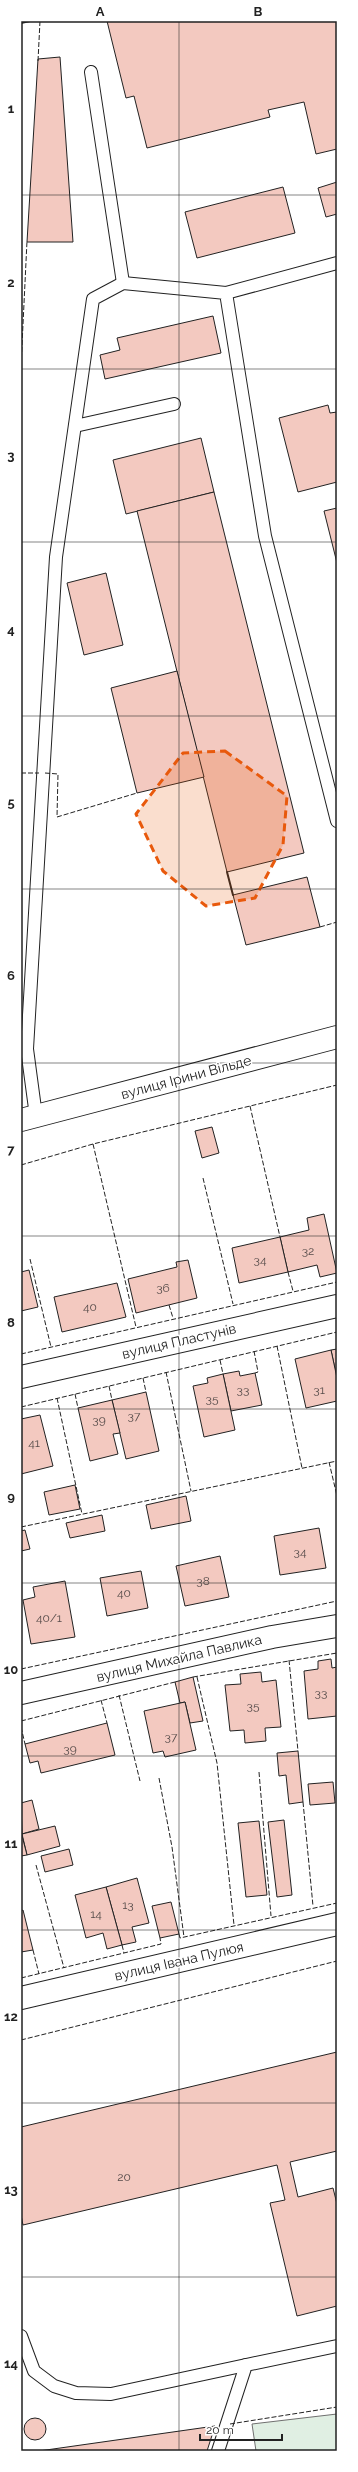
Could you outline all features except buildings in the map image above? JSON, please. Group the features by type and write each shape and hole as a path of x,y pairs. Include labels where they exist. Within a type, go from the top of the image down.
{"street":[{"name":"вулиця Ірини Вільде","path":"28,1118 337,1038"},
{"name":"вулиця Пластунів","path":"21,1377 337,1306"},
{"name":"вулиця Михайла Павлика","path":"21,1693 272,1637 337,1626"},
{"name":"вулиця Івана Пулюя","path":"21,1998 337,1924"}],"lane":[{"path":"91,72 123,283"},
{"path":"27,1049 56,557 93,299 123,283 226,293 337,263"},
{"path":"226,293 265,536 337,821"},
{"path":"75,426 174,404"},
{"name":"вулиця Ірини Вільде","path":"21,1036 27,1049 28,1118"},
{"path":"21,2336 34,2371 54,2386 76,2393 110,2394 337,2346"},
{"path":"218,2451 246,2365"}],"highlighted area":[{"path":"225,751 287,796 283,845 255,898 206,906 163,871 136,814 183,753"}],"green space":[{"path":"337,2414 337,2451 256,2451 252,2424"}],"fence":[{"path":"38,61 40,21"},
{"path":"21,366 27,241"},
{"path":"21,773 39,773"},
{"path":"45,773 58,774 57,817 137,793"},
{"path":"320,927 337,922"},
{"path":"21,1165 93,1144 337,1085"},
{"path":"250,1106 280,1237"},
{"path":"93,1144 136,1327"},
{"path":"203,1178 233,1304"},
{"path":"30,1259 51,1347"},
{"path":"288,1272 293,1291"},
{"path":"21,1354 337,1282"},
{"path":"169,1305 173,1318"},
{"path":"21,1407 337,1332"},
{"path":"277,1346 302,1468"},
{"path":"254,1351 258,1372 255,1373"},
{"path":"220,1360 223,1374"},
{"path":"166,1372 191,1491"},
{"path":"143,1378 146,1392"},
{"path":"109,1386 112,1400"},
{"path":"75,1394 78,1408"},
{"path":"57,1398 82,1514"},
{"path":"21,1527 337,1461"},
{"path":"329,1462 337,1496"},
{"path":"21,1669 337,1601"},
{"path":"193,1677 337,1653"},
{"path":"289,1660 298,1751"},
{"path":"197,1677 217,1763 234,1925"},
{"path":"21,1721 175,1682"},
{"path":"119,1695 140,1781"},
{"path":"101,1700 107,1723"},
{"path":"21,1727 25,1744"},
{"path":"259,1772 271,1916"},
{"path":"159,1778 172,1847 184,1937"},
{"path":"303,1802 313,1906"},
{"path":"36,1865 64,1968"},
{"path":"179,1934 180,1938 337,1903"},
{"path":"21,1978 161,1944 160,1938"},
{"path":"122,1945 124,1953"},
{"path":"33,1950 39,1974"},
{"path":"21,2040 337,1961"},
{"path":"230,2424 337,2407"}],"wall":[{"path":"21,23 30,21"},
{"path":"227,872 233,895"}]}
